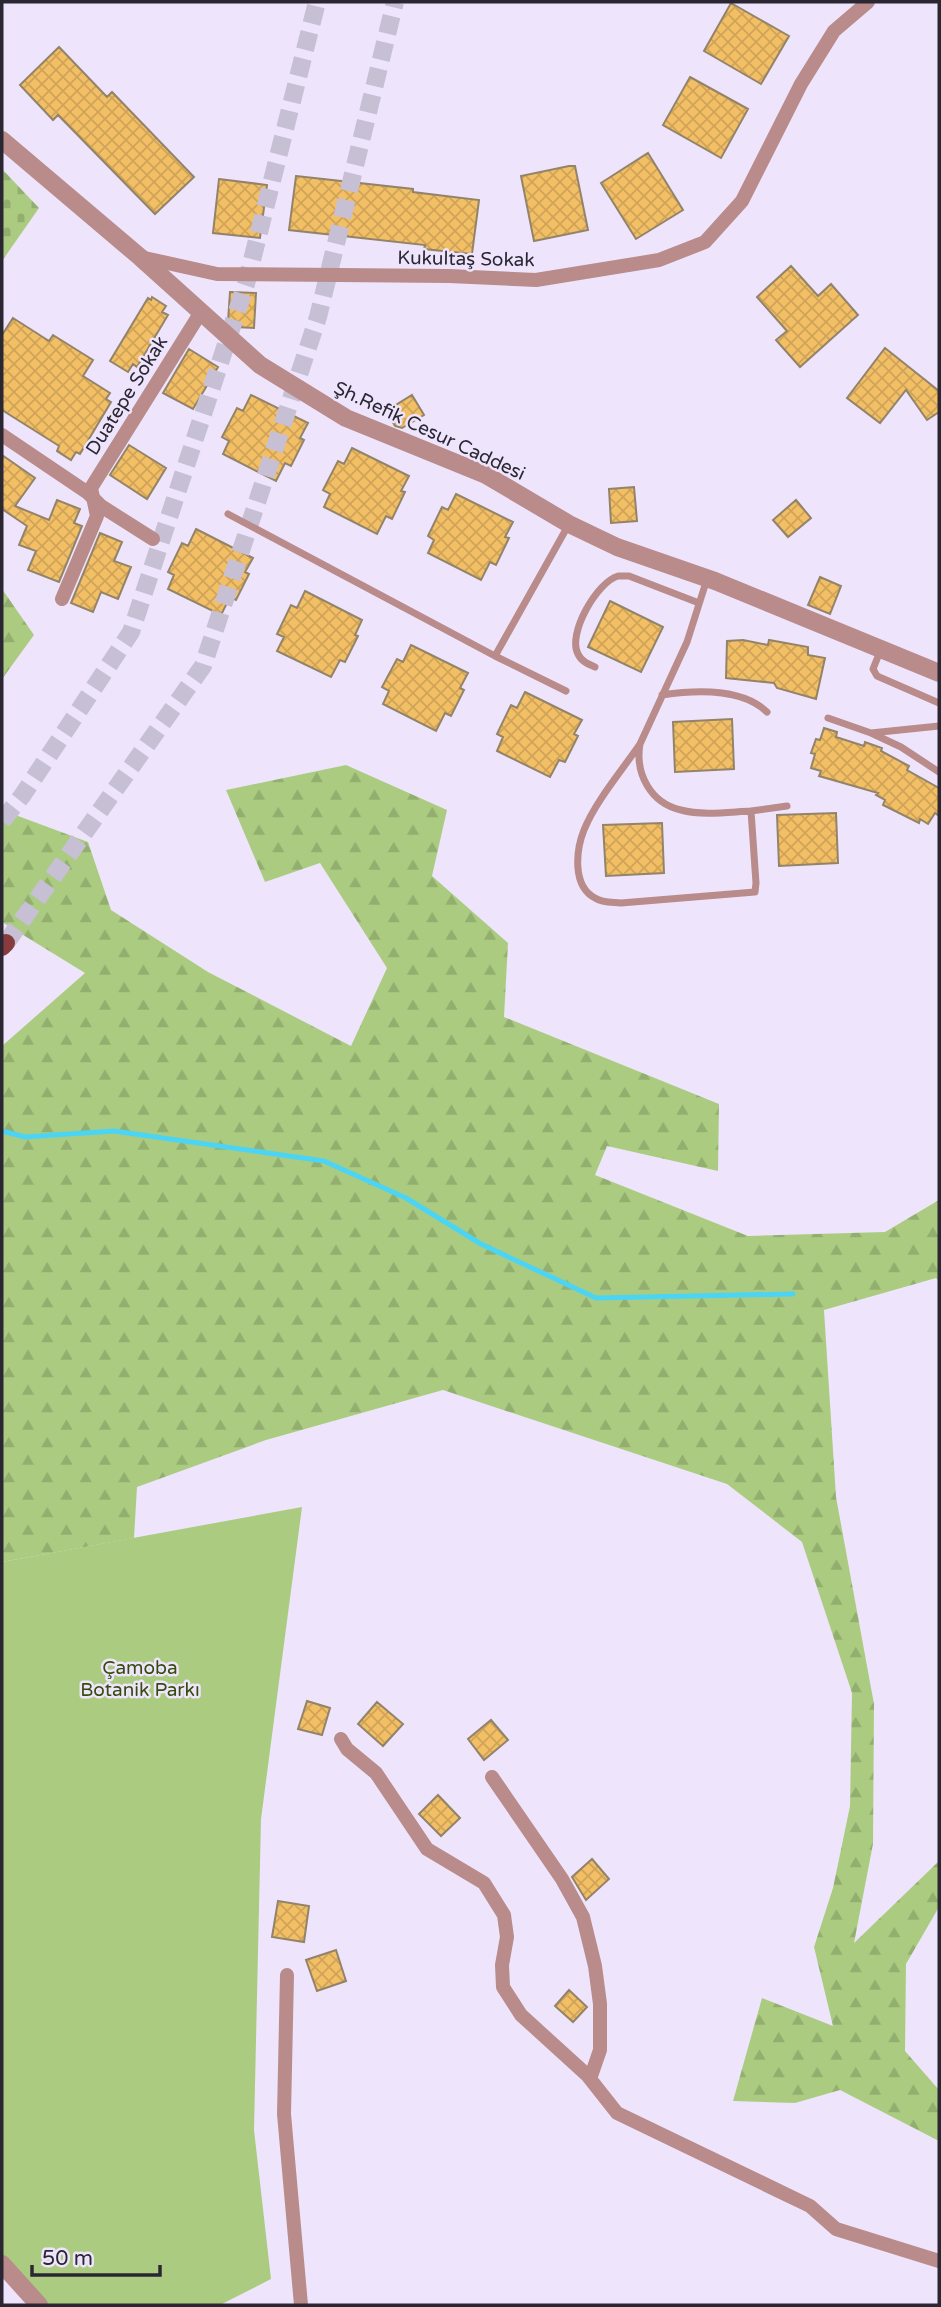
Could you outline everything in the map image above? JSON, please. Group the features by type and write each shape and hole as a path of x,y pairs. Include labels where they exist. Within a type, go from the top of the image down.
{"street":[{"name":"Kukultaş Sokak","path":"140,257 217,274 449,276 536,280 659,260 705,242 742,201 801,84 834,31 860,4"},
{"name":"Şh.Refik Cesur Caddesi","path":"2,140 140,257 260,365 346,418 486,475 569,524 617,547 707,578 939,673"},
{"name":"Duatepe Sokak","path":"62,599 97,516 91,488 201,312"},
{"path":"2,435 101,506 153,539"},
{"path":"341,1739 347,1749 376,1773 427,1849 484,1884 504,1915 507,1937 502,1965 503,1987 521,2015 590,2079 617,2113 810,2206 836,2229 939,2261"},
{"path":"492,1777 562,1879 583,1917 595,1966 600,2004 600,2050 590,2079"},
{"path":"287,1975 284,2114 301,2305"},
{"path":"2,2264 39,2305"}],"lane":[{"path":"228,514 566,691"},
{"path":"495,656 569,524"},
{"path":"595,667 578,656 575,636 597,592 608,582 619,576 629,576 699,603"},
{"path":"707,578 687,642 640,744 584,829 578,870 583,885 592,897 604,902 621,903 755,892 751,811"},
{"path":"881,649 873,669 877,676 939,703"},
{"path":"662,695 706,692 744,697 756,702 767,712"},
{"path":"828,718 901,747 939,772"},
{"path":"871,733 939,726"},
{"path":"640,744 638,757 642,776 650,791 679,810 751,811 787,806"}],"green space":[{"path":"2,169 39,208 2,261"},
{"path":"2,589 34,635 2,679"},
{"path":"346,765 447,810 432,876 508,943 504,1017 719,1104 718,1171 607,1146 595,1175 748,1236 885,1232 939,1200 939,1281 936,1278 824,1310 836,1497 874,1704 873,1844 854,1943 939,1861 939,1907 906,1964 905,2051 939,2090 939,2141 840,2090 795,2103 733,2101 762,1998 833,2026 814,1947 833,1888 850,1806 852,1693 802,1542 727,1484 443,1390 266,1440 137,1487 134,1538 2,1562 2,1046 85,973 2,922 2,810 88,842 111,910 208,972 351,1046 387,968 320,863 265,882 226,790"},
{"name":"Çamoba Botanik Parkı","path":"302,1507 261,1819 254,2130 271,2279 220,2305 39,2305 2,2264 2,1562"}],"building":[{"path":"731,3 789,36 761,84 704,51"},
{"path":"59,47 107,97 112,92 194,177 155,214 58,115 53,120 20,85"},
{"path":"690,77 748,109 721,158 663,125"},
{"path":"648,153 683,210 636,239 601,183"},
{"path":"575,166 588,230 534,241 521,176"},
{"path":"296,176 413,189 413,192 479,200 472,254 424,249 425,245 289,230"},
{"path":"219,179 267,185 260,238 213,233"},
{"path":"791,266 818,296 831,284 858,315 800,367 776,340 787,331 757,297"},
{"path":"230,292 256,293 254,328 235,327 228,321"},
{"path":"152,297 166,306 162,312 168,315 137,367 133,364 128,372 110,361 148,298 151,300"},
{"path":"13,318 49,341 53,335 93,360 83,376 110,393 106,399 111,402 80,454 76,452 71,460 57,451 59,446 2,410 2,335"},
{"path":"885,348 939,391 939,412 927,420 906,390 880,423 847,398"},
{"path":"189,349 218,367 193,409 163,393"},
{"path":"251,395 308,423 300,438 304,440 291,466 285,463 276,481 223,454 229,441 222,437 237,408 243,411"},
{"path":"412,395 424,415 402,428 395,426 386,411"},
{"path":"129,445 166,468 147,499 110,475"},
{"path":"352,448 409,476 401,491 405,492 392,519 386,516 377,534 324,507 330,494 323,490 338,461 344,464"},
{"path":"2,455 35,478 15,506 49,520 57,500 80,509 74,523 82,526 59,582 28,570 36,551 19,545 27,526 2,509"},
{"path":"634,487 637,521 611,523 609,489"},
{"path":"456,494 513,522 505,537 509,538 496,565 490,562 481,580 428,553 434,540 428,536 442,507 448,510"},
{"path":"796,500 811,518 788,537 773,520"},
{"path":"196,529 253,558 245,572 249,574 236,600 230,597 221,615 168,589 174,575 168,572 182,543 188,546"},
{"path":"100,533 122,542 114,561 131,567 118,599 101,592 93,612 71,603"},
{"path":"820,577 841,586 830,614 808,605"},
{"path":"305,591 362,620 355,635 358,636 345,662 340,660 331,677 277,651 284,637 277,634 291,605 297,608"},
{"path":"610,601 663,627 641,672 588,647"},
{"path":"743,640 768,645 769,640 808,647 808,655 825,658 816,699 777,688 774,683 726,678 727,641"},
{"path":"411,645 468,673 460,688 464,690 451,716 445,713 436,731 383,704 389,691 382,687 397,659 403,662"},
{"path":"525,692 582,720 574,734 578,736 565,762 559,760 550,777 497,751 503,737 497,734 511,705 517,708"},
{"path":"732,719 734,769 675,772 673,722"},
{"path":"824,728 837,732 836,737 864,746 865,742 882,748 881,751 909,766 907,770 939,788 939,816 935,813 928,824 920,819 919,823 883,805 885,800 876,795 878,793 819,776 821,771 811,768 815,754 811,753"},
{"path":"836,813 838,863 779,866 777,815"},
{"path":"662,823 664,873 606,876 603,825"},
{"path":"307,1701 330,1708 322,1735 298,1729"},
{"path":"377,1702 403,1724 383,1746 358,1724"},
{"path":"491,1720 508,1740 484,1760 468,1739"},
{"path":"438,1795 460,1818 441,1836 419,1814"},
{"path":"592,1859 609,1879 586,1900 572,1877"},
{"path":"278,1901 309,1906 304,1942 272,1937"},
{"path":"336,1950 346,1981 317,1991 306,1960"},
{"path":"569,1990 587,2007 573,2022 555,2006"}],"waterway":[{"path":"2,1131 25,1137 114,1131 324,1161 406,1198 481,1244 596,1298 793,1294"}],"tunnel":[{"path":"2,821 22,796 131,632 246,284 317,2"},
{"path":"6,943 203,666 318,317 395,2"}]}
